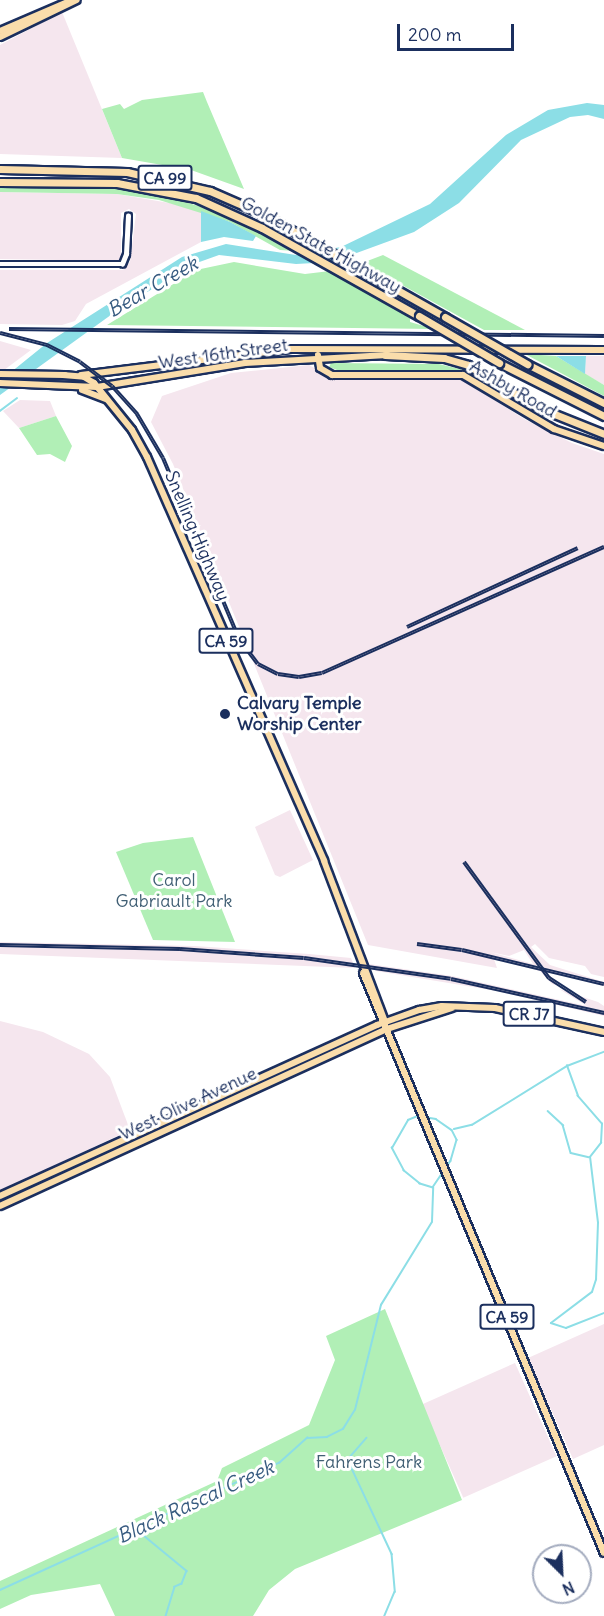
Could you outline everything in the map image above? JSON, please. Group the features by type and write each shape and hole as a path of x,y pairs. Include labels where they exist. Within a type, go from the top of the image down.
{"highway":[{"path":"0,165 44,170"},
{"name":"Golden State Highway","path":"0,169 127,172 184,183 238,202 315,243 527,364 604,403"},
{"name":"Golden State Highway","path":"0,182 117,183 158,188 215,205 344,273 499,363 604,416"},
{"path":"385,355 430,357 462,363 537,407 604,434"}],"main road":[{"path":"0,31 75,0"},
{"path":"0,37 75,0"},
{"path":"318,348 318,358"},
{"name":"West 16th Street","path":"0,374 63,375 153,368 255,352 318,348 604,350"},
{"name":"West 16th Street","path":"0,383 72,388 121,384 234,365 451,349"},
{"name":"Ashby Road","path":"318,358 322,371 332,375 463,375 554,429 604,446"},
{"path":"63,375 84,377 96,386 102,377 153,368"},
{"path":"117,411 110,396 121,384"},
{"name":"Snelling Highway","path":"96,386 140,442 157,478 324,861 386,1025"},
{"path":"72,388 107,399"},
{"name":"CR J7","path":"386,1025 429,1008 453,1008 509,1010 604,1032"},
{"name":"West Olive Avenue","path":"0,1196 386,1025"},
{"name":"West Olive Avenue","path":"0,1206 258,1089 386,1025"},
{"name":"CA 59","path":"386,1025 604,1553"},
{"path":"258,1089 260,1083 280,1070"}],"street":[{"path":"0,264 122,264 126,254 128,216"}],"shaded area":[{"path":"62,12 122,158 0,154 0,45"},
{"path":"0,192 117,194 181,205 201,211 201,242 86,304 75,321 62,325 0,324 0,270 123,270 130,262 136,214 129,209 121,213 121,261 0,259"},
{"path":"0,341 31,350 0,373"},
{"path":"586,356 604,356 604,385 585,374"},
{"path":"309,365 331,377 461,379 526,420 572,443 604,454 604,977 591,974 585,966 549,958 535,944 531,947 550,965 604,982 604,986 547,972 559,986 552,984 540,971 494,959 497,968 368,945 173,464 151,422 162,396 231,373","holes":["524,950 533,964 490,952 509,956"]},
{"path":"20,400 50,401 56,416 19,428 3,411"},
{"path":"290,810 313,860 280,877 275,875 255,827"},
{"path":"0,942 195,946 309,954 351,958 355,968 0,954"},
{"path":"369,964 452,976 587,1006 559,989 598,1002 604,1006 604,1016 497,991 376,971"},
{"path":"0,1021 43,1032 89,1054 110,1077 130,1130 0,1191"},
{"path":"604,1324 604,1445 573,1459 528,1358"},
{"path":"515,1363 556,1456 463,1498 422,1404"}],"green space":[{"path":"203,92 244,189 191,170 122,158 102,109 120,104 124,109 142,100"},
{"path":"0,188 117,189 160,194 233,217 295,251 280,250 230,222 159,200 117,194 0,192"},
{"path":"383,255 525,330 484,330 362,263"},
{"path":"234,262 305,274 330,271 410,316 410,322 434,329 107,325 196,270"},
{"path":"525,354 556,356 604,385 604,396"},
{"path":"331,363 439,364 468,371 337,370 329,367"},
{"path":"56,416 72,446 65,462 50,454 37,455 19,428"},
{"name":"Carol Gabriault Park","path":"193,837 235,942 153,940 116,852 143,843"},
{"name":"Fahrens Park","path":"385,1309 462,1500 295,1569 269,1590 253,1616 115,1616 100,1584 31,1595 0,1609 0,1581 217,1481 222,1468 309,1425 335,1360 326,1336"}],"water":[{"name":"Bear Creek","path":"587,103 604,105 604,119 588,115 570,117 521,140 459,203 414,232 332,262 296,264 219,255 191,265 115,312 0,395 0,381 47,343 182,257 226,244 296,255 341,247 430,204 506,135 548,110"},
{"path":"201,211 230,222 256,236 253,241 224,237 201,242"},
{"path":"556,356 586,356 585,374"}],"waterway":[{"path":"0,411 17,398"},
{"name":"Black Rascal Creek","path":"454,1129 472,1125 567,1066 604,1052"},
{"path":"551,1323 592,1292 596,1280 598,1223 590,1157 601,1143 602,1124 578,1096 567,1066"},
{"path":"548,1111 563,1125 571,1153 589,1157"},
{"name":"Black Rascal Creek","path":"418,1116 436,1119 452,1130 457,1140 451,1161 433,1188 420,1184 404,1171 392,1148 408,1120 418,1116"},
{"name":"Black Rascal Creek","path":"0,1590 279,1463 307,1438 327,1437 343,1429 355,1410 381,1305 432,1222 433,1188"},
{"path":"551,1323 566,1328 604,1313"},
{"path":"367,1438 348,1460 392,1554 395,1592 385,1616"},
{"path":"136,1529 187,1571 182,1584 175,1587 166,1616"}],"railway":[{"path":"9,329 604,336"},
{"path":"0,333 47,345 80,362 112,386 137,414 163,458 239,639 258,664 278,674 299,677 322,673 604,547"},
{"path":"407,627 578,548"},
{"path":"464,862 549,978 586,1002"},
{"path":"417,944 462,950 604,984"},
{"path":"0,945 180,949 304,958 451,979 604,1013"}],"place":[{"name":"Calvary Temple Worship Center","path":"225,714"}]}
